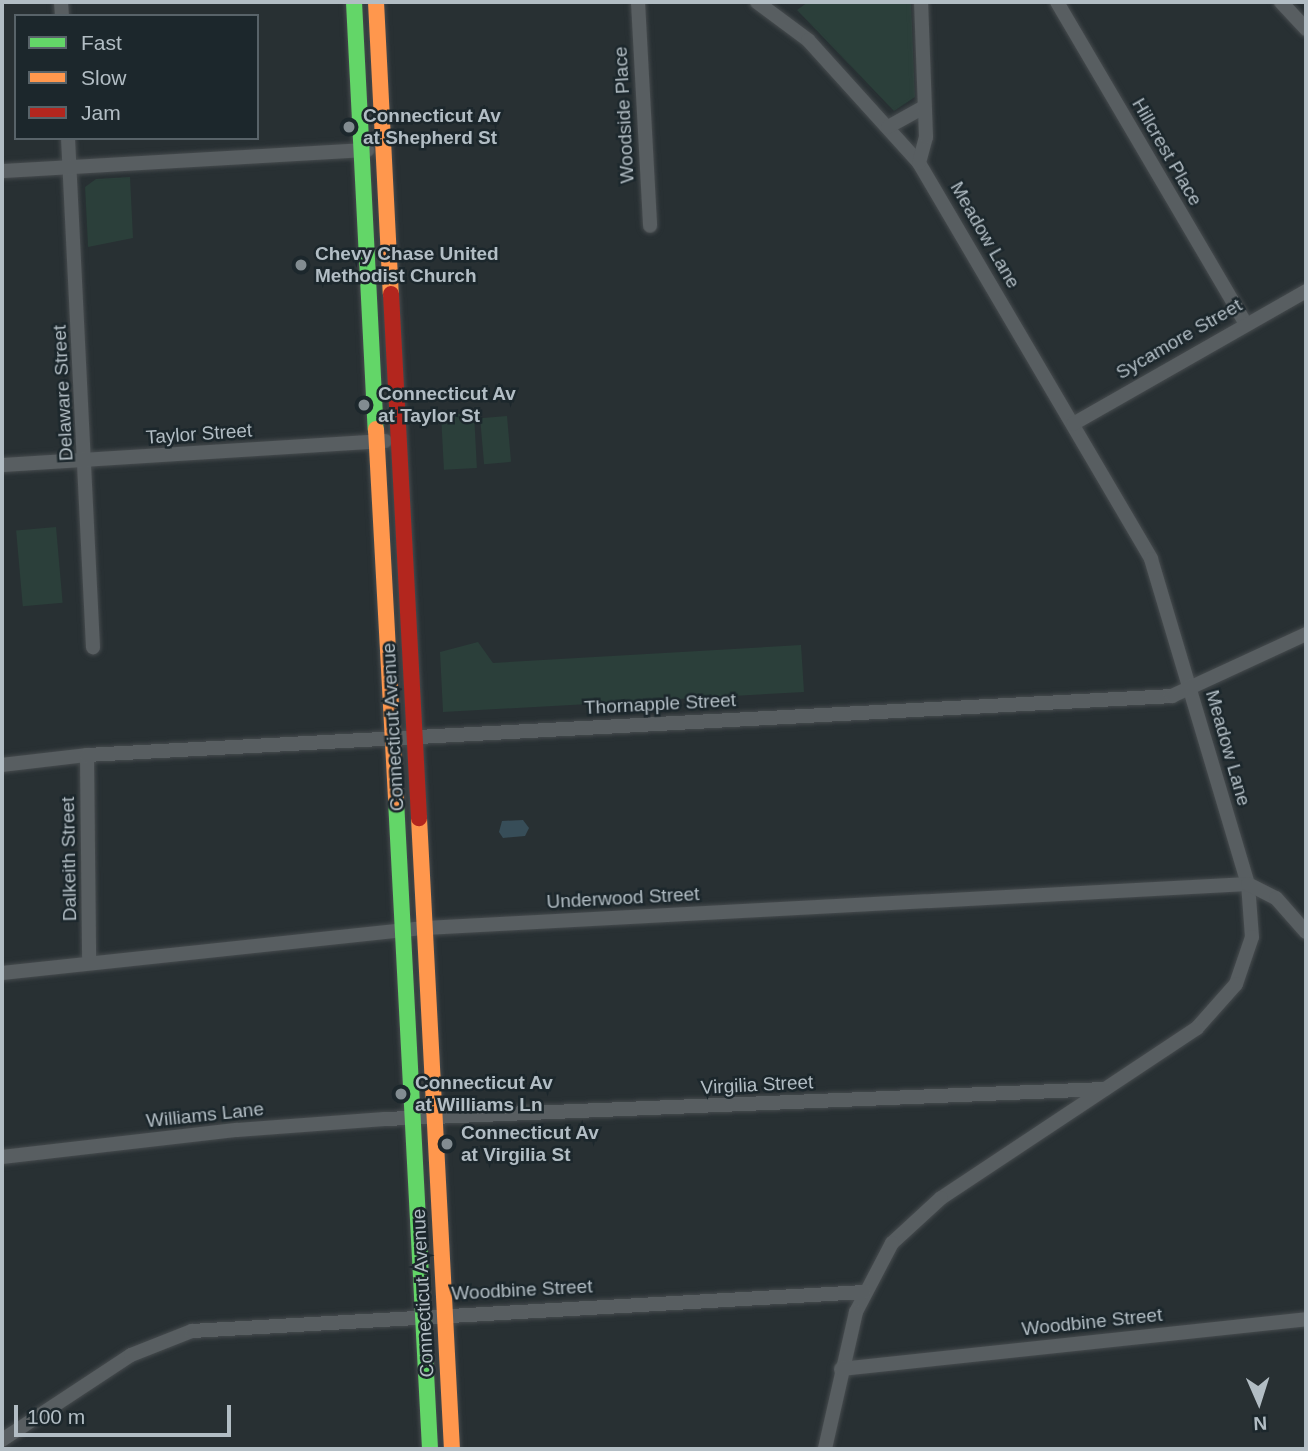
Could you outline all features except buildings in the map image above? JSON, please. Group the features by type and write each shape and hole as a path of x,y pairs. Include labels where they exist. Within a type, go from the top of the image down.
{"main road":[{"name":"Connecticut Avenue","path":"354,2 429,1449"},
{"name":"Connecticut Avenue","path":"376,2 453,1449"}],"street":[{"name":"Woodside Place","path":"638,2 650,226"},
{"name":"Meadow Lane","path":"757,2 808,40 919,163 1151,559 1248,884 1252,937 1236,984 1197,1028 922,1211 892,1243 864,1292 841,1369 825,1449"},
{"path":"919,163 926,137 921,2"},
{"name":"Hillcrest Place","path":"1057,2 1245,322"},
{"path":"1281,2 1306,29"},
{"path":"888,127 924,107"},
{"name":"Delaware Street","path":"68,140 93,646"},
{"path":"2,172 383,149"},
{"name":"Sycamore Street","path":"1073,424 1245,322 1306,290"},
{"name":"Taylor Street","path":"2,465 399,440"},
{"name":"Thornapple Street","path":"2,765 87,755 392,737 1158,697 1191,688 1306,634"},
{"name":"Dalkeith Street","path":"87,755 89,963"},
{"path":"1248,884 1276,898 1306,932"},
{"name":"Underwood Street","path":"2,973 425,928 1248,884"},
{"name":"Virgilia Street","path":"412,1118 1104,1088"},
{"name":"Williams Lane","path":"2,1157 237,1130 412,1118"},
{"name":"Woodbine Street","path":"2,1440 131,1355 192,1331 446,1313 864,1292"},
{"name":"Woodbine Street","path":"841,1369 1306,1319"}],"green space":[{"path":"808,2 911,2 915,97 894,111 797,10"},
{"path":"130,177 133,238 88,247 85,187 96,179"},
{"path":"474,413 477,468 444,470 441,415"},
{"path":"507,416 511,462 484,464 480,418"},
{"path":"56,527 63,603 23,606 16,530"},
{"path":"478,642 493,663 801,645 804,692 443,712 440,652"}],"water":[{"path":"523,820 529,828 525,836 503,838 499,832 502,821"}],"traffic: fast":[{"path":"354,2 376,429"},
{"path":"396,800 430,1449"}],"traffic: slow":[{"path":"376,2 391,294"},
{"path":"376,429 396,800"},
{"path":"419,818 452,1449"}],"traffic: jam":[{"path":"391,294 419,818"}],"place":[{"name":"Connecticut Av at Shepherd St","path":"349,127"},
{"name":"Chevy Chase United Methodist Church","path":"301,265"},
{"name":"Connecticut Av at Taylor St","path":"364,405"},
{"name":"Connecticut Av at Williams Ln","path":"401,1094"},
{"name":"Connecticut Av at Virgilia St","path":"447,1144"}]}
